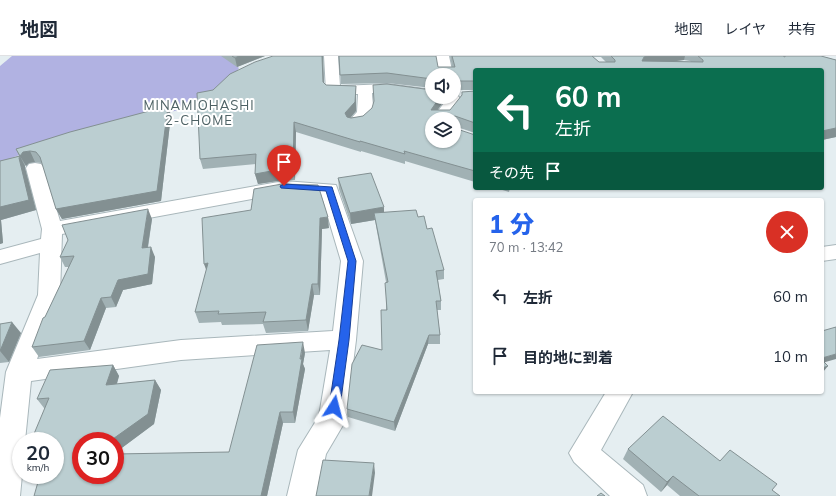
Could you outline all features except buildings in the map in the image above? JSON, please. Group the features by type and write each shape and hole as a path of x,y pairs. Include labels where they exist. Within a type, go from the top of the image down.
{"street":[{"path":"331,56 333,92 365,88 387,88 425,93"},
{"path":"442,56 445,68"},
{"path":"355,123 365,113 365,88"},
{"path":"446,112 452,104"},
{"path":"5,496 19,372 49,295 52,236 35,168"},
{"path":"0,257 52,236 284,186 329,189 352,261 344,340 332,420 312,450 302,496"},
{"path":"824,254 836,252"},
{"path":"19,372 181,350 344,340"},
{"path":"619,394 584,453 632,496"}],"shaded area":[{"path":"12,56 224,56 239,68 229,83 190,107 62,140 0,162 0,66"}],"district":[{"name":"MINAMIOHASHI 2-CHOME","path":"199,112"}],"route":[{"path":"284,186 329,189 352,261 344,340 334,407"}]}
